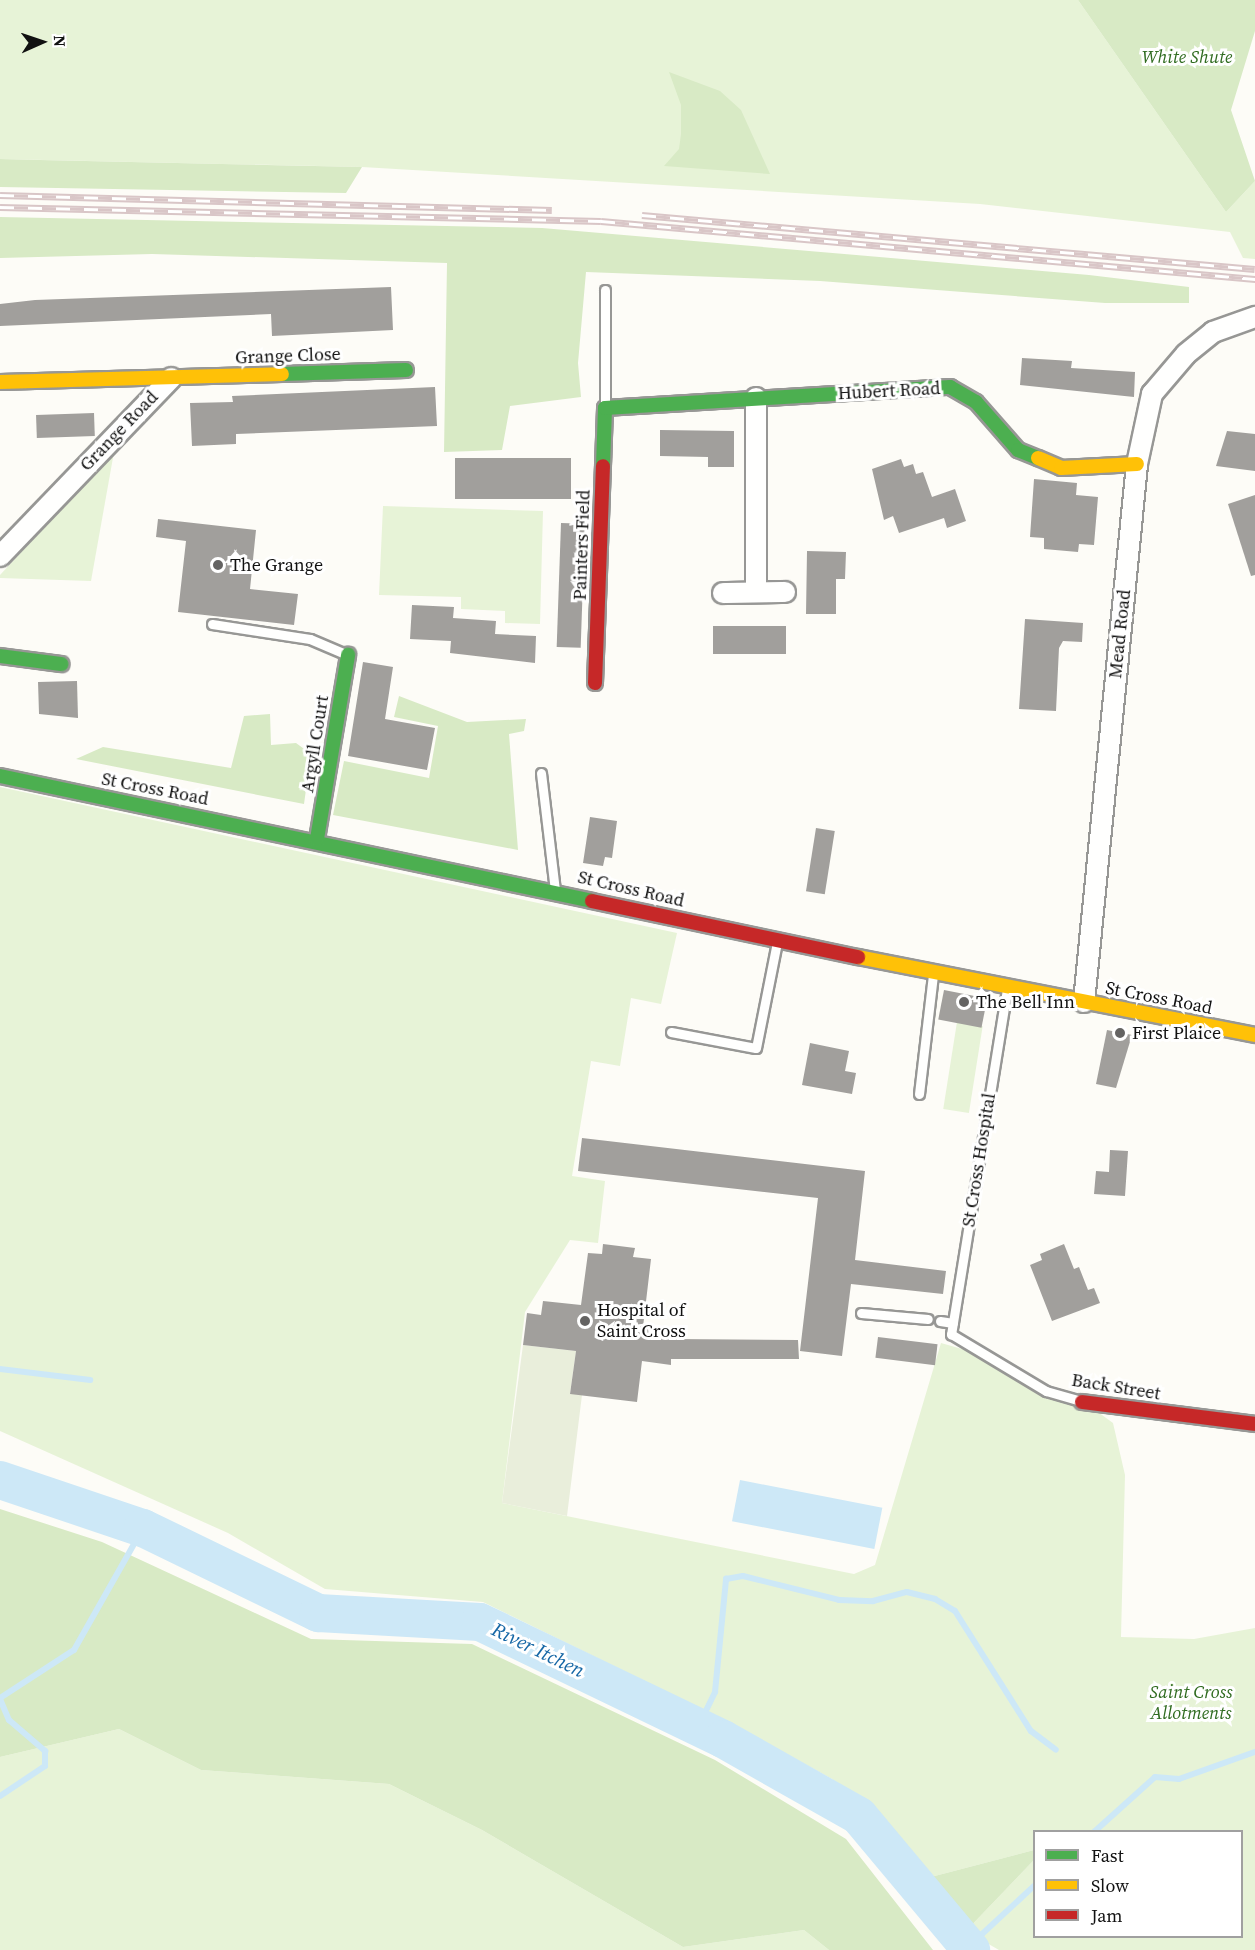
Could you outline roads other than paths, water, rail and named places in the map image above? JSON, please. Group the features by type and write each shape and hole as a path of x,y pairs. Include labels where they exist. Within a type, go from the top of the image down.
{"street":[{"name":"Mead Road","path":"1084,1002 1137,464 1152,394 1186,354 1213,332 1253,317"},
{"name":"Grange Close","path":"171,378 406,370"},
{"name":"Grange Road","path":"0,382 171,378"},
{"name":"Grange Road","path":"0,556 171,378"},
{"name":"Hubert Road","path":"605,408 950,387 976,402 1018,450 1060,468 1137,464"},
{"path":"756,398 756,592"},
{"name":"Painters Field","path":"595,683 605,408"},
{"path":"723,593 785,592"},
{"name":"Argyll Court","path":"317,839 348,654"},
{"path":"0,656 61,664"},
{"name":"St Cross Road","path":"0,776 317,839 777,940 1255,1035"},
{"name":"Back Street","path":"1082,1402 1255,1424"}],"lane":[{"path":"605,290 605,408"},
{"path":"212,624 310,639 348,654"},
{"path":"541,773 555,891"},
{"path":"671,1032 756,1048 777,940"},
{"path":"919,1094 934,972"},
{"name":"St Cross Hospital","path":"951,1334 1007,987"},
{"path":"861,1313 928,1319"},
{"path":"940,1321 952,1323"},
{"name":"Back Street","path":"951,1334 1046,1391 1082,1402"}],"water":[{"path":"740,1480 882,1508 874,1549 732,1521"}],"waterway":[{"path":"0,1369 90,1380"},
{"name":"River Itchen","path":"0,1480 143,1528 318,1613 480,1622 723,1739 859,1816 971,1950"},
{"path":"0,1698 74,1650 143,1528"},
{"path":"698,1727 715,1692 726,1579 743,1576 839,1600 873,1601 907,1592 935,1599 955,1611 1031,1731 1056,1750"},
{"path":"0,1699 9,1720 45,1751 45,1766 0,1796"},
{"path":"1096,1830 1155,1777 1179,1779 1255,1752"},
{"path":"967,1948 1033,1887"}],"railway":[{"path":"0,195 552,210"},
{"path":"0,207 601,221 1255,279"},
{"path":"642,215 1255,269"}],"place":[{"name":"The Grange","path":"218,565"},
{"name":"The Bell Inn","path":"964,1002"},
{"name":"First Plaice","path":"1120,1033"},
{"name":"Hospital of Saint Cross","path":"585,1321"}],"park label":[{"name":"White Shute","path":"1187,57"},
{"name":"Saint Cross Allotments","path":"1191,1703"}]}
